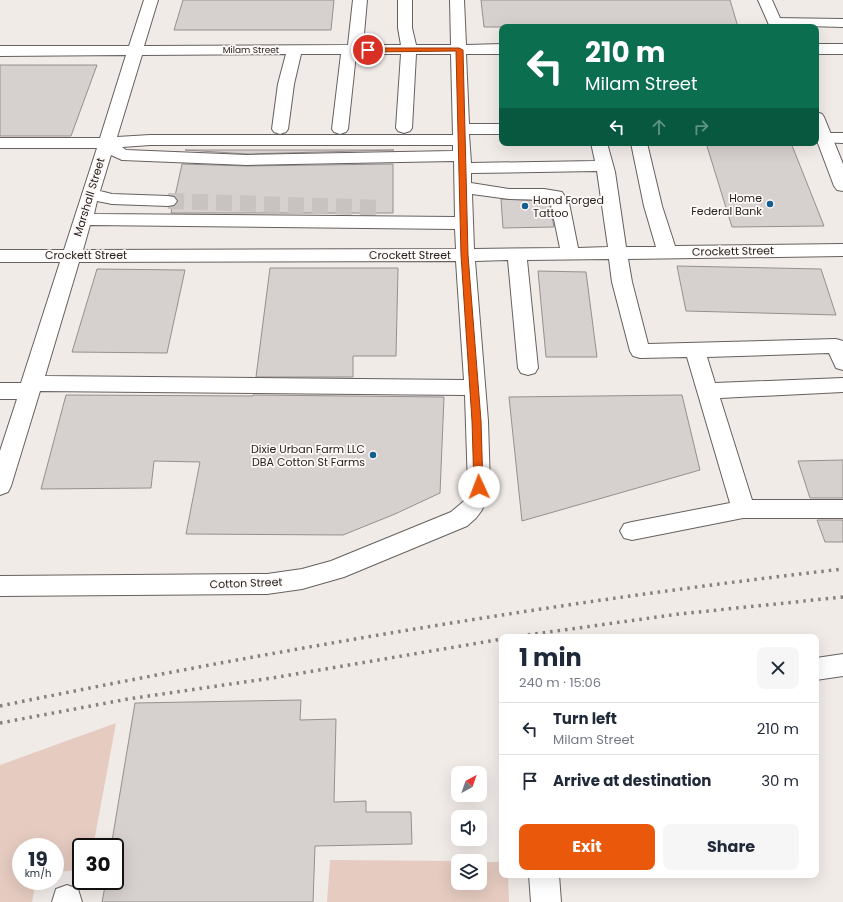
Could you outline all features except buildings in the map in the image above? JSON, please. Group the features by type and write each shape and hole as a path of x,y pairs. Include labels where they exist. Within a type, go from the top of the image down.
{"street":[{"name":"Marshall Street","path":"0,486 151,0"},
{"path":"340,129 360,0"},
{"path":"404,128 409,50 405,28 405,0"},
{"path":"0,391 32,387 474,388 465,255 457,0"},
{"path":"765,0 776,24 843,23"},
{"path":"819,49 843,48"},
{"name":"Milam Street","path":"0,51 499,49"},
{"path":"280,129 286,84 295,50"},
{"path":"819,124 843,186"},
{"path":"462,148 499,130"},
{"path":"825,138 843,138"},
{"path":"0,144 106,143 122,155 247,160 462,148 604,166"},
{"path":"600,146 619,252 622,282 640,351 836,346 843,363"},
{"path":"640,146 653,206 666,252"},
{"path":"463,188 510,194 544,194 556,196 560,203 570,253"},
{"path":"90,194 112,199 168,201"},
{"path":"382,208 464,216"},
{"path":"83,216 91,220 464,216"},
{"name":"Crockett Street","path":"0,256 465,255 843,250"},
{"path":"517,254 528,368"},
{"path":"695,350 709,391 743,509"},
{"path":"709,391 843,385"},
{"name":"Cotton Street","path":"0,586 267,584 302,580 335,570 459,519 468,512 474,504 479,487 474,388"},
{"path":"632,531 743,509 843,509"},
{"path":"819,669 843,665"},
{"path":"544,878 546,902"}],"shaded area":[{"path":"116,723 95,838 72,838 72,871 64,871 64,838 12,838 12,890 34,890 32,902 0,902 0,765"},
{"path":"330,860 451,861 451,890 487,890 487,862 499,862 499,878 508,878 509,902 327,902"}],"tunnel":[{"path":"168,201 382,208"}],"railway":[{"path":"0,706 210,665 420,628 631,596 843,569"},
{"path":"535,634 679,614 843,597"},
{"path":"0,723 128,699 272,678 499,640"}],"place":[{"name":"Home Federal Bank","path":"770,204"},
{"name":"Hand Forged Tattoo","path":"525,206"},
{"name":"Dixie Urban Farm LLC DBA Cotton St Farms","path":"373,455"}],"route":[{"path":"368,50 459,50 465,255 477,421 479,487"}]}
